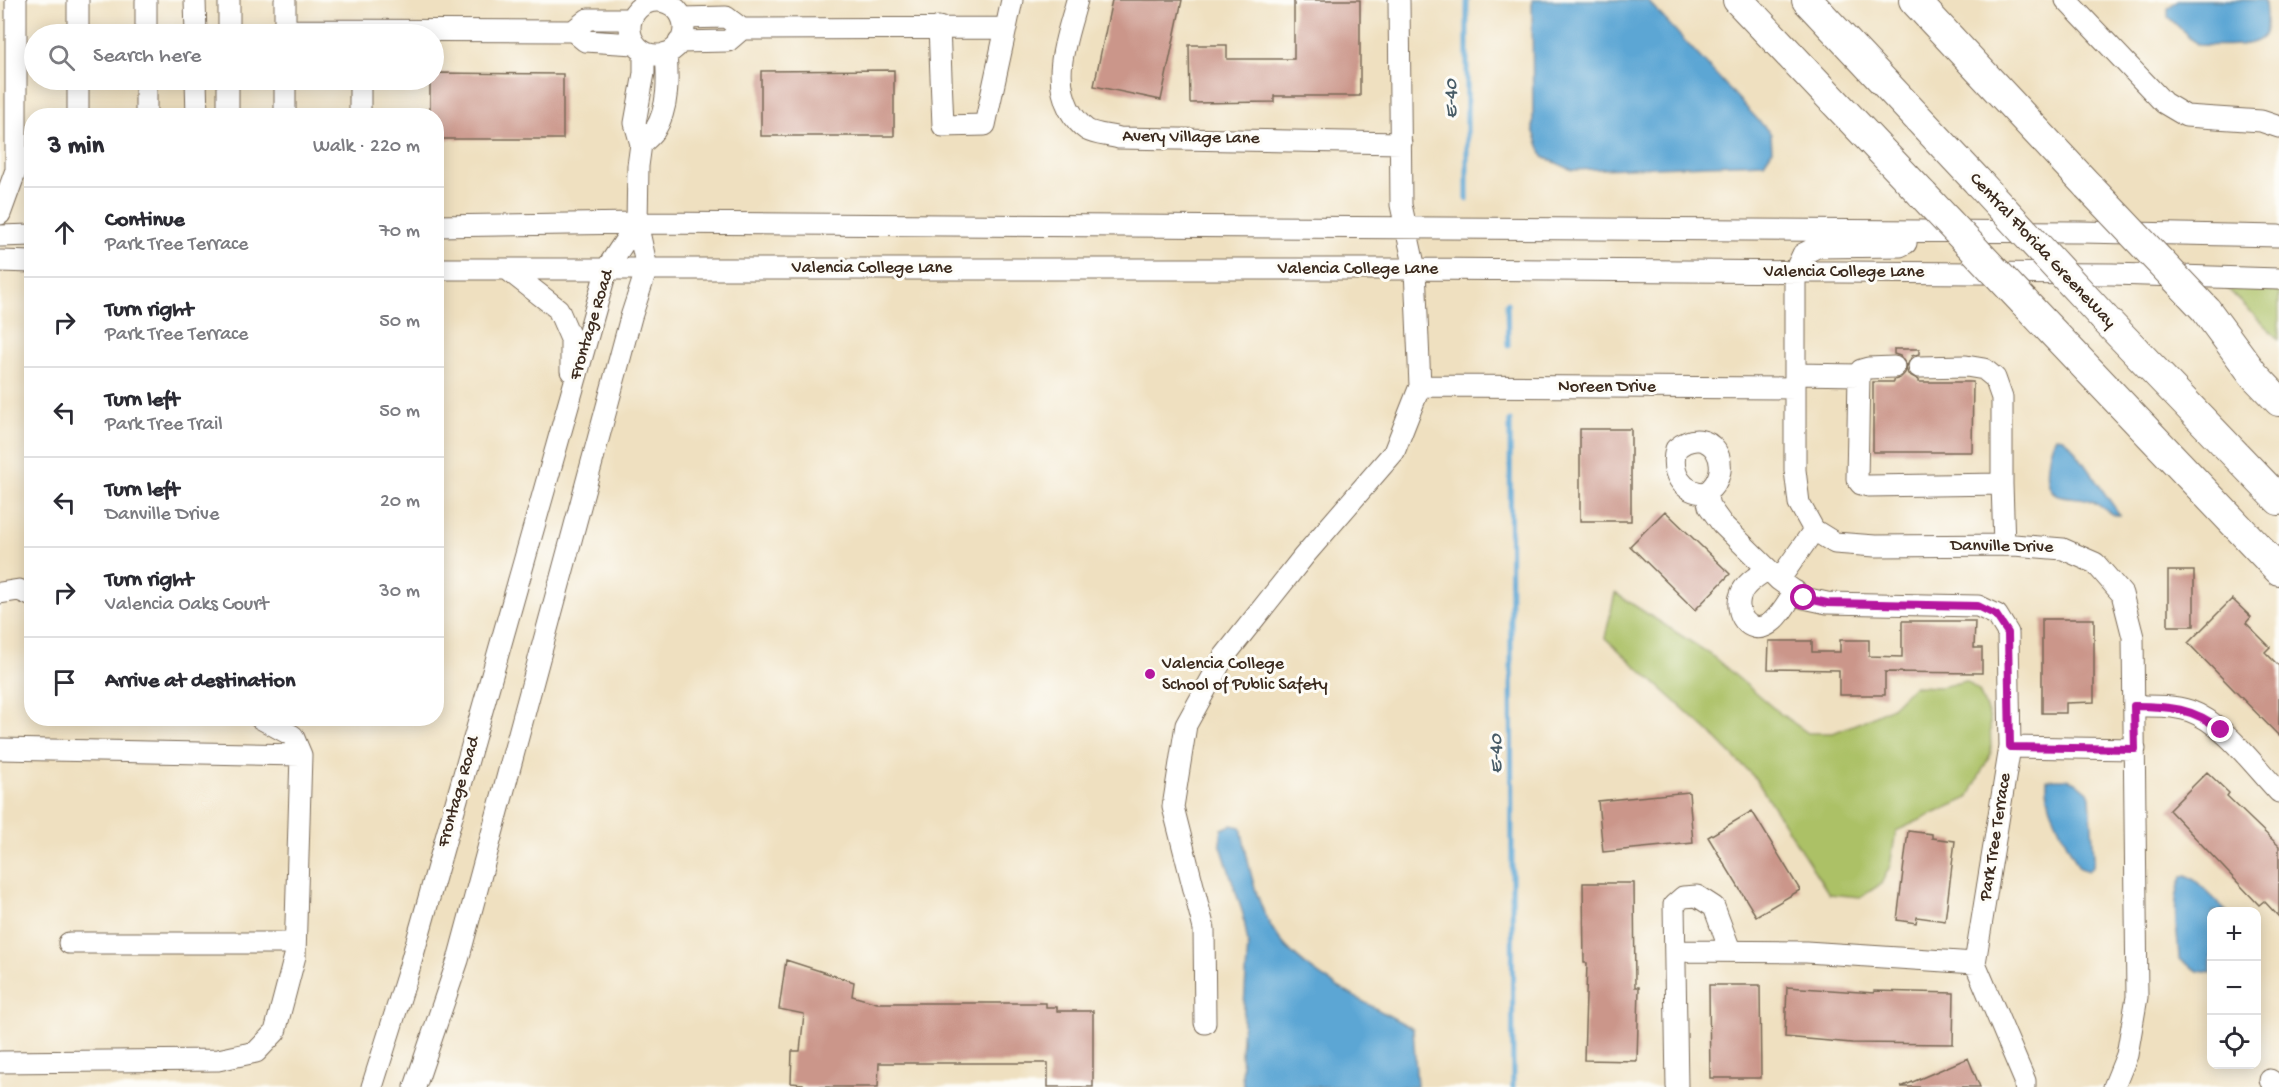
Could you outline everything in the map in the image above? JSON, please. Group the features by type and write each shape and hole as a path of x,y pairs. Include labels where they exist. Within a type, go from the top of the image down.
{"highway":[{"path":"1738,0 2279,570"},
{"name":"Central Florida GreeneWay","path":"1807,0 2104,318 2279,500"},
{"path":"1914,0 2206,310 2254,375 2279,401"},
{"path":"2254,375 2279,396"}],"street":[{"path":"0,214 16,170 16,0"},
{"path":"78,0 78,24"},
{"path":"146,0 146,24"},
{"path":"195,0 196,24"},
{"path":"229,0 229,24"},
{"path":"285,0 285,24"},
{"path":"939,27 943,126 985,125 1012,0"},
{"name":"Avery Village Lane","path":"1077,0 1060,68 1060,85 1074,116 1088,130 1119,138 1401,142"},
{"path":"1205,1023 1204,930 1173,807 1186,725 1223,658 1304,556 1394,452 1420,386 1415,269 1401,205 1399,0"},
{"path":"641,144 655,129 666,98 673,48 683,35 682,18 671,5 656,1 640,6 631,19 630,35 640,48 644,73 635,123 641,144 638,166 637,223 647,268"},
{"path":"2073,2 2164,103 2186,116 2261,121 2279,127"},
{"path":"682,18 726,17 742,29 1006,28"},
{"path":"444,32 573,31 588,19 631,19"},
{"path":"573,31 585,41 640,48 659,55 673,48 728,41 742,29"},
{"path":"78,90 78,108"},
{"path":"146,90 146,108"},
{"path":"196,90 197,108"},
{"path":"228,90 228,108"},
{"path":"285,90 285,108"},
{"path":"360,90 360,108"},
{"path":"444,226 637,223 2279,236"},
{"name":"Frontage Road","path":"372,1087 407,976 608,268 637,223"},
{"path":"1781,580 1814,530 1799,503 1795,470 1795,271 1803,254 1817,248 1900,246 1925,232"},
{"path":"0,237 24,236"},
{"path":"0,261 24,262"},
{"name":"Frontage Road","path":"415,1087 458,960 631,317 647,268"},
{"name":"Valencia College Lane","path":"444,269 1795,271 2112,274 2279,279"},
{"path":"508,270 558,309 571,339 572,393"},
{"path":"1919,367 1966,366 1984,369 1995,378 2002,398 2004,545"},
{"name":"Noreen Drive","path":"1420,386 1795,381 1859,375 1861,370 1868,368 1894,367"},
{"path":"1859,375 1857,478 1861,484 1868,486 2002,484"},
{"name":"Park Tree Terrace","path":"1706,493 1709,506 1722,524 1781,580 1804,598 1827,603 1978,606 1996,615 2008,633 2010,747 1975,963"},
{"name":"Danville Drive","path":"1814,530 1835,543 1865,546 2004,545 2063,549 2095,562 2122,594 2133,637 2137,997 2127,1055 2114,1087"},
{"path":"0,593 19,590 24,592"},
{"path":"2134,706 2176,708 2210,721 2279,792"},
{"path":"0,1062 218,1060 256,1052 275,1032 295,956 301,755 293,736 275,726"},
{"path":"2010,747 2135,749"},
{"path":"0,749 301,755"},
{"path":"1677,1087 1674,905 1683,897 1698,896 1714,907 1730,950"},
{"path":"69,944 296,943"},
{"path":"1675,951 1806,952 1975,963 2025,1080 2025,1087"}],"green space":[{"path":"2225,286 2279,288 2279,340"},
{"path":"1615,593 1710,654 1778,712 1808,733 1833,733 1863,721 1892,707 1913,686 1940,687 1966,681 1979,691 1990,719 1991,753 1968,798 1896,831 1890,866 1881,884 1861,897 1829,894 1755,778 1708,731 1605,638"}],"water":[{"path":"1532,0 1647,0 1771,134 1772,151 1764,163 1572,170 1543,157 1533,129"},
{"path":"2178,0 2265,0 2265,33 2254,42 2245,44 2198,45 2168,17 2168,8"},
{"path":"2056,437 2063,438 2071,445 2120,515 2109,512 2092,501 2060,496 2051,490 2048,467"},
{"path":"2067,779 2076,782 2088,792 2090,797 2094,857 2093,866 2088,871 2079,868 2053,814 2049,803 2047,780"},
{"path":"1231,825 1241,827 1252,879 1266,916 1283,944 1316,973 1413,1029 1417,1087 1243,1087 1241,1053 1248,944 1243,914 1220,843 1222,829"},
{"path":"2186,875 2196,881 2223,907 2207,907 2207,972 2198,971 2179,959 2176,897 2182,877"}],"building":[{"path":"1112,0 1182,0 1161,100 1094,86"},
{"path":"1294,0 1360,0 1360,96 1274,96 1274,102 1190,103 1189,45 1227,45 1227,59 1294,59"},
{"path":"894,70 894,136 761,136 761,71"},
{"path":"444,73 563,74 563,139 444,139 444,108 430,108 430,90 444,90"},
{"path":"1894,349 1919,349 1919,354 1912,356 1907,366 1900,356 1894,354"},
{"path":"1906,368 1908,374 1919,382 1973,382 1972,452 1873,452 1873,382 1894,382 1905,373"},
{"path":"1580,429 1631,429 1631,521 1580,521"},
{"path":"1665,511 1730,574 1695,610 1630,546"},
{"path":"2168,571 2194,571 2194,626 2168,626"},
{"path":"2232,599 2251,617 2246,623 2270,647 2265,652 2279,666 2279,736 2188,643"},
{"path":"2042,619 2094,619 2094,702 2066,703 2066,713 2042,713"},
{"path":"1902,621 1975,621 1974,648 1982,648 1982,673 1885,672 1885,695 1839,695 1839,670 1768,669 1769,641 1812,641 1812,652 1840,652 1840,640 1869,640 1869,656 1902,657"},
{"path":"2207,772 2229,793 2227,796 2279,846 2279,917 2264,901 2259,905 2169,810"},
{"path":"1689,792 1693,843 1603,852 1598,801"},
{"path":"1752,811 1800,890 1756,916 1708,837"},
{"path":"1908,831 1932,834 1932,838 1955,841 1945,921 1917,917 1916,923 1897,920"},
{"path":"1583,883 1634,883 1635,987 1639,987 1637,1061 1584,1060 1587,963 1584,963"},
{"path":"786,960 854,982 852,996 877,1003 1046,1003 1046,1007 1057,1007 1057,1011 1093,1011 1093,1087 1048,1087 1048,1063 879,1063 878,1087 804,1087 803,1084 791,1083 792,1051 800,1051 804,1014 779,1009"},
{"path":"1709,985 1760,985 1761,1078 1710,1078"},
{"path":"1787,987 1874,993 1874,991 1954,993 1953,1044 1852,1043 1785,1037"},
{"path":"1968,1058 1980,1087 1901,1087"}],"waterway":[{"name":"E-40","path":"1467,0 1467,199"},
{"name":"E-40","path":"1507,303 1508,346"},
{"name":"E-40","path":"1510,421 1513,1087"}],"place":[{"name":"Valencia College School of Public Safety","path":"1150,674"}],"route":[{"path":"1804,598 1827,603 1978,606 1996,615 2008,633 2010,747 2135,749 2134,706 2165,706 2188,711 2210,721 2221,730"}]}
